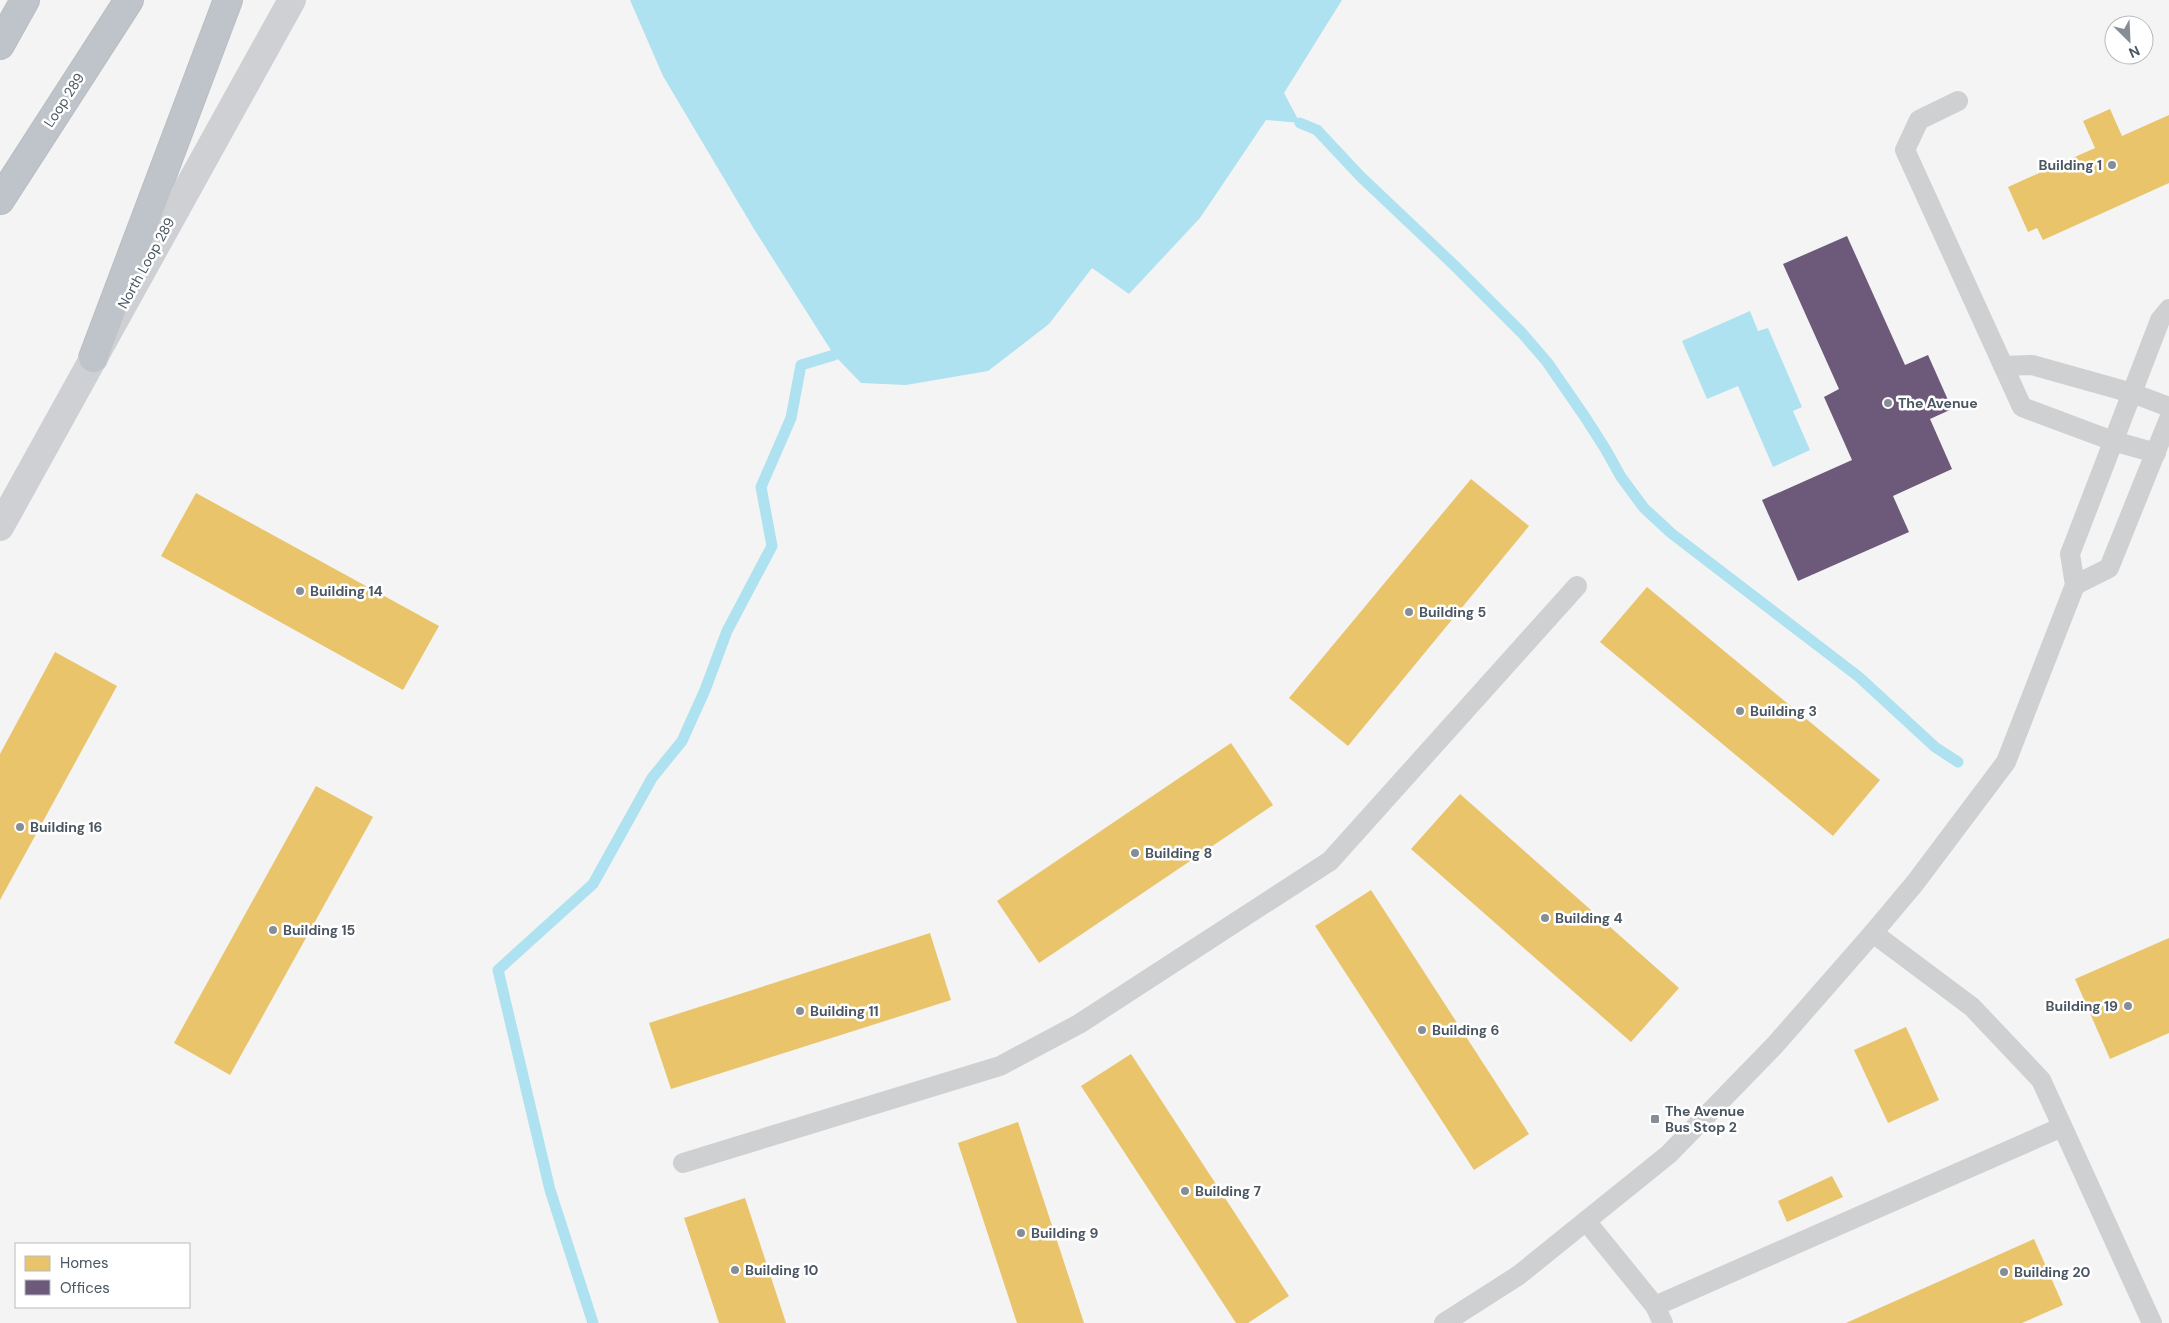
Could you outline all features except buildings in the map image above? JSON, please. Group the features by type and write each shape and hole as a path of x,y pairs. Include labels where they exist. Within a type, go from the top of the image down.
{"highway":[{"path":"0,45 25,0"},
{"name":"Loop 289","path":"0,200 129,0"},
{"path":"93,358 228,0"}],"main road":[{"name":"North Loop 289","path":"0,527 292,0"}],"lane":[{"path":"1958,101 1919,120 1905,150 2022,407 2113,441 2156,453"},
{"path":"1444,1323 1519,1275 1669,1154 1775,1045 1873,933 1915,882 2006,762 2075,585 2070,554 2160,320 2169,309"},
{"path":"2003,366 2032,365 2132,393 2169,407"},
{"path":"2075,585 2109,568 2169,419"},
{"path":"683,1163 1000,1066 1087,1018 1330,861 1576,586"},
{"path":"1873,933 1972,1007 2041,1080 2152,1323"},
{"path":"1586,1221 1659,1315 2062,1127"}],"water":[{"path":"630,0 1342,0 1284,93 1300,123 1266,120 1200,218 1129,294 1092,268 1049,324 988,371 906,385 861,383 834,355 754,229 663,76"},
{"path":"1750,311 1758,331 1768,328 1802,407 1793,411 1810,450 1773,467 1738,386 1707,399 1682,341"}],"waterway":[{"path":"1300,123 1317,130 1360,176 1522,333 1547,362 1585,417 1621,477 1644,508 1671,533 1859,677 1935,747 1958,762"},
{"path":"593,1323 550,1190 498,970 593,884 652,778 682,741 705,690 727,631 772,546 761,487 791,418 801,365 834,355"}],"place":[{"name":"Building 1","path":"2112,165"},
{"name":"The Avenue","path":"1888,403"},
{"name":"Building 14","path":"300,591"},
{"name":"Building 5","path":"1409,612"},
{"name":"Building 3","path":"1740,711"},
{"name":"Building 16","path":"20,827"},
{"name":"Building 8","path":"1135,853"},
{"name":"Building 4","path":"1545,918"},
{"name":"Building 15","path":"273,930"},
{"name":"Building 19","path":"2128,1006"},
{"name":"Building 11","path":"800,1011"},
{"name":"Building 6","path":"1422,1030"},
{"name":"The Avenue Bus Stop 2","path":"1655,1119"},
{"name":"Building 7","path":"1185,1191"},
{"name":"Building 9","path":"1021,1233"},
{"name":"Building 10","path":"735,1270"},
{"name":"Building 20","path":"2004,1272"}]}
